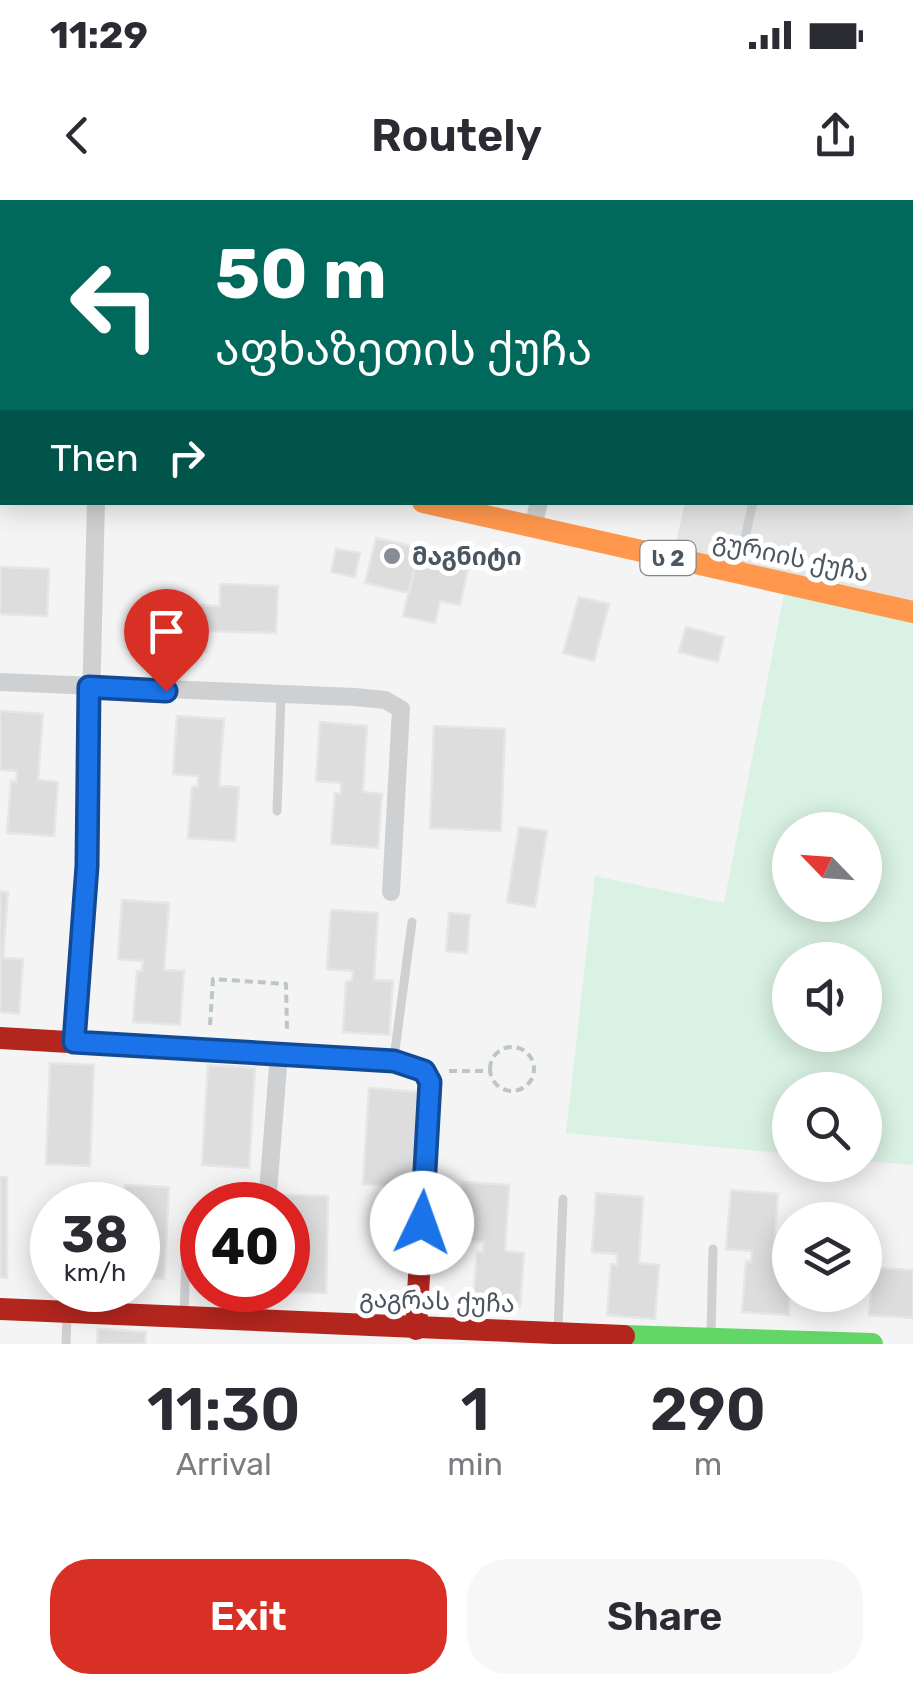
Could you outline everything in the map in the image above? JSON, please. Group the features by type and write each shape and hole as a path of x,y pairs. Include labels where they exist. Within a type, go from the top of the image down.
{"main road":[{"name":"გურიის ქუჩა","path":"436,505 913,612"},
{"path":"0,1038 394,1061 424,1071 430,1082 416,1329"},
{"name":"გაგრას ქუჩა","path":"0,1309 30,1310"},
{"name":"გაგრას ქუჩა","path":"67,1312 258,1320 326,1334 416,1329 558,1333 588,1339 711,1337 872,1344"}],"street":[{"path":"74,1042 87,866 96,505"},
{"path":"533,527 539,505"},
{"path":"0,682 395,703 400,709 391,892"},
{"path":"269,1182 283,1054"},
{"path":"258,1320 259,1312"}],"lane":[{"path":"738,573 752,505"},
{"path":"277,811 281,696"},
{"path":"394,1061 412,922"},
{"path":"558,1333 563,1199"},
{"path":"711,1337 713,1249"},
{"path":"66,1344 67,1312"},
{"path":"184,1312 184,1317"}],"path":[{"path":"208,1050 212,980 286,984 283,1054"},
{"path":"510,1047 528,1054 534,1067 530,1082 510,1091 496,1085 490,1071 497,1052 510,1047"},
{"path":"424,1071 490,1071"}],"shaded area":[{"path":"685,505 913,505 913,612 672,559"}],"green space":[{"path":"786,584 913,612 913,1165 882,1162 882,1072 772,1072 772,1152 566,1133 595,876 724,903"}],"building":[{"path":"376,538 419,548 409,593 365,583"},
{"path":"419,548 470,560 460,605 440,601 435,623 403,616"},
{"path":"336,549 360,553 355,577 331,572"},
{"path":"0,567 49,569 47,616 0,614"},
{"path":"220,584 278,586 276,633 207,631 206,652 152,650 153,604 220,606"},
{"path":"579,597 609,604 594,661 563,653"},
{"path":"686,627 724,637 718,662 679,652"},
{"path":"0,711 43,714 38,780 58,782 54,836 7,833 11,781 16,782 17,771 0,770"},
{"path":"177,716 224,719 219,786 239,787 235,841 188,838 192,787 198,787 198,776 173,774"},
{"path":"320,722 367,726 363,792 382,794 378,848 331,844 335,793 341,794 341,783 316,781"},
{"path":"434,726 505,729 501,831 430,828"},
{"path":"519,827 547,831 535,907 507,902"},
{"path":"0,891 8,892 3,958 23,959 19,1014 0,1012"},
{"path":"122,900 169,903 164,970 184,971 180,1025 133,1022 137,971 142,971 143,961 118,959"},
{"path":"331,910 378,913 374,980 393,981 389,1035 343,1032 346,981 352,981 353,971 327,969"},
{"path":"449,913 470,915 467,953 446,951"},
{"path":"50,1063 94,1065 90,1166 46,1164"},
{"path":"208,1065 255,1068 249,1168 202,1165"},
{"path":"369,1088 419,1092 413,1187 363,1184"},
{"path":"0,1177 7,1177 7,1278 0,1277"},
{"path":"462,1182 509,1185 505,1251 524,1253 520,1307 473,1304 477,1252 483,1253 484,1242 458,1240"},
{"path":"160,1187 169,1187 164,1279 160,1279"},
{"path":"731,1190 778,1194 777,1202 772,1202 772,1312 789,1315 742,1312 746,1261 751,1262 752,1251 726,1249"},
{"path":"596,1193 643,1197 639,1263 659,1265 655,1319 607,1315 611,1264 617,1265 617,1254 592,1252"},
{"path":"310,1196 328,1196 326,1293 310,1293"},
{"path":"882,1268 913,1270 913,1318 869,1315 882,1312"},
{"path":"98,1329 146,1332 145,1344 97,1344"}],"traffic: fast":[{"path":"624,1336 872,1344"}],"traffic: slow":[{"path":"436,505 913,612"}],"traffic: jam":[{"path":"0,1038 394,1061 424,1071 430,1082 416,1329"},
{"path":"0,1309 624,1336"}],"place":[{"name":"მაგნიტი","path":"392,556"}],"route":[{"path":"166,691 89,687 87,866 74,1042 394,1061 424,1071 430,1082 422,1223"}]}
